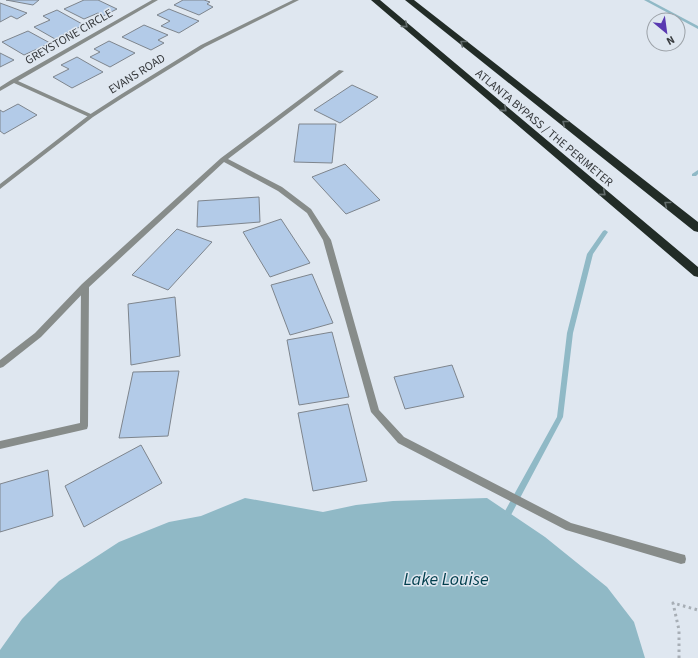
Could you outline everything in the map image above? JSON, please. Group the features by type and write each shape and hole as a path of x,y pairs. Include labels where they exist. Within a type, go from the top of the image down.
{"highway":[{"name":"ATLANTA BYPASS / THE PERIMETER","path":"375,0 698,273"},
{"name":"ATLANTA BYPASS / THE PERIMETER","path":"409,0 698,228"}],"street":[{"name":"GREYSTONE CIRCLE","path":"0,89 156,0"},
{"name":"EVANS ROAD","path":"0,187 91,116 203,46 297,0"},
{"path":"0,365 38,335 85,286 224,159 341,71"},
{"name":"GREYSTONE CIRCLE","path":"13,81 91,116"},
{"path":"224,159 280,189 309,211 327,240 375,412 401,440 569,527 681,559"},
{"path":"0,445 84,426 85,286"}],"path":[{"path":"679,658 681,641 678,617 673,602 698,610"}],"water":[{"name":"Lake Louise","path":"245,498 323,512 356,505 393,501 487,498 545,537 607,587 634,622 645,658 0,658 0,650 22,619 59,581 119,542 169,522 201,516"}],"building":[{"path":"6,0 39,0 33,5"},
{"path":"84,0 98,0 117,9 103,16 98,13 84,19 64,9"},
{"path":"183,0 204,0 210,2 207,4 213,7 199,15 174,5"},
{"path":"0,3 27,13 17,19 11,16 0,22"},
{"path":"169,9 199,21 179,33 161,26 170,21 157,15"},
{"path":"57,10 84,25 55,39 34,27 50,20 43,16"},
{"path":"144,25 168,35 158,40 164,43 151,50 122,37"},
{"path":"28,31 50,43 24,55 2,42"},
{"path":"109,41 135,53 110,67 90,57 100,52 94,49"},
{"path":"0,53 14,60 0,67"},
{"path":"77,57 103,72 72,88 53,77 69,69 61,65"},
{"path":"352,85 378,97 340,123 314,110"},
{"path":"18,104 37,115 4,134 0,131 0,110 3,112"},
{"path":"299,124 336,124 332,163 294,162"},
{"path":"345,164 380,200 346,214 312,177"},
{"path":"259,197 260,222 197,227 198,201"},
{"path":"281,219 310,263 270,277 243,232"},
{"path":"177,229 212,242 168,290 132,275"},
{"path":"312,274 333,323 290,335 271,285"},
{"path":"175,297 180,356 131,365 128,304"},
{"path":"332,332 349,397 299,405 287,340"},
{"path":"452,365 464,397 405,409 394,377"},
{"path":"179,371 168,436 119,438 133,372"},
{"path":"348,404 367,481 313,491 298,413"},
{"path":"141,445 162,483 84,527 65,486"},
{"path":"48,470 53,516 0,532 0,484"}],"waterway":[{"path":"646,0 698,28"},
{"path":"694,175 698,172"},
{"path":"508,513 560,417 570,333 590,254 605,232"}]}
